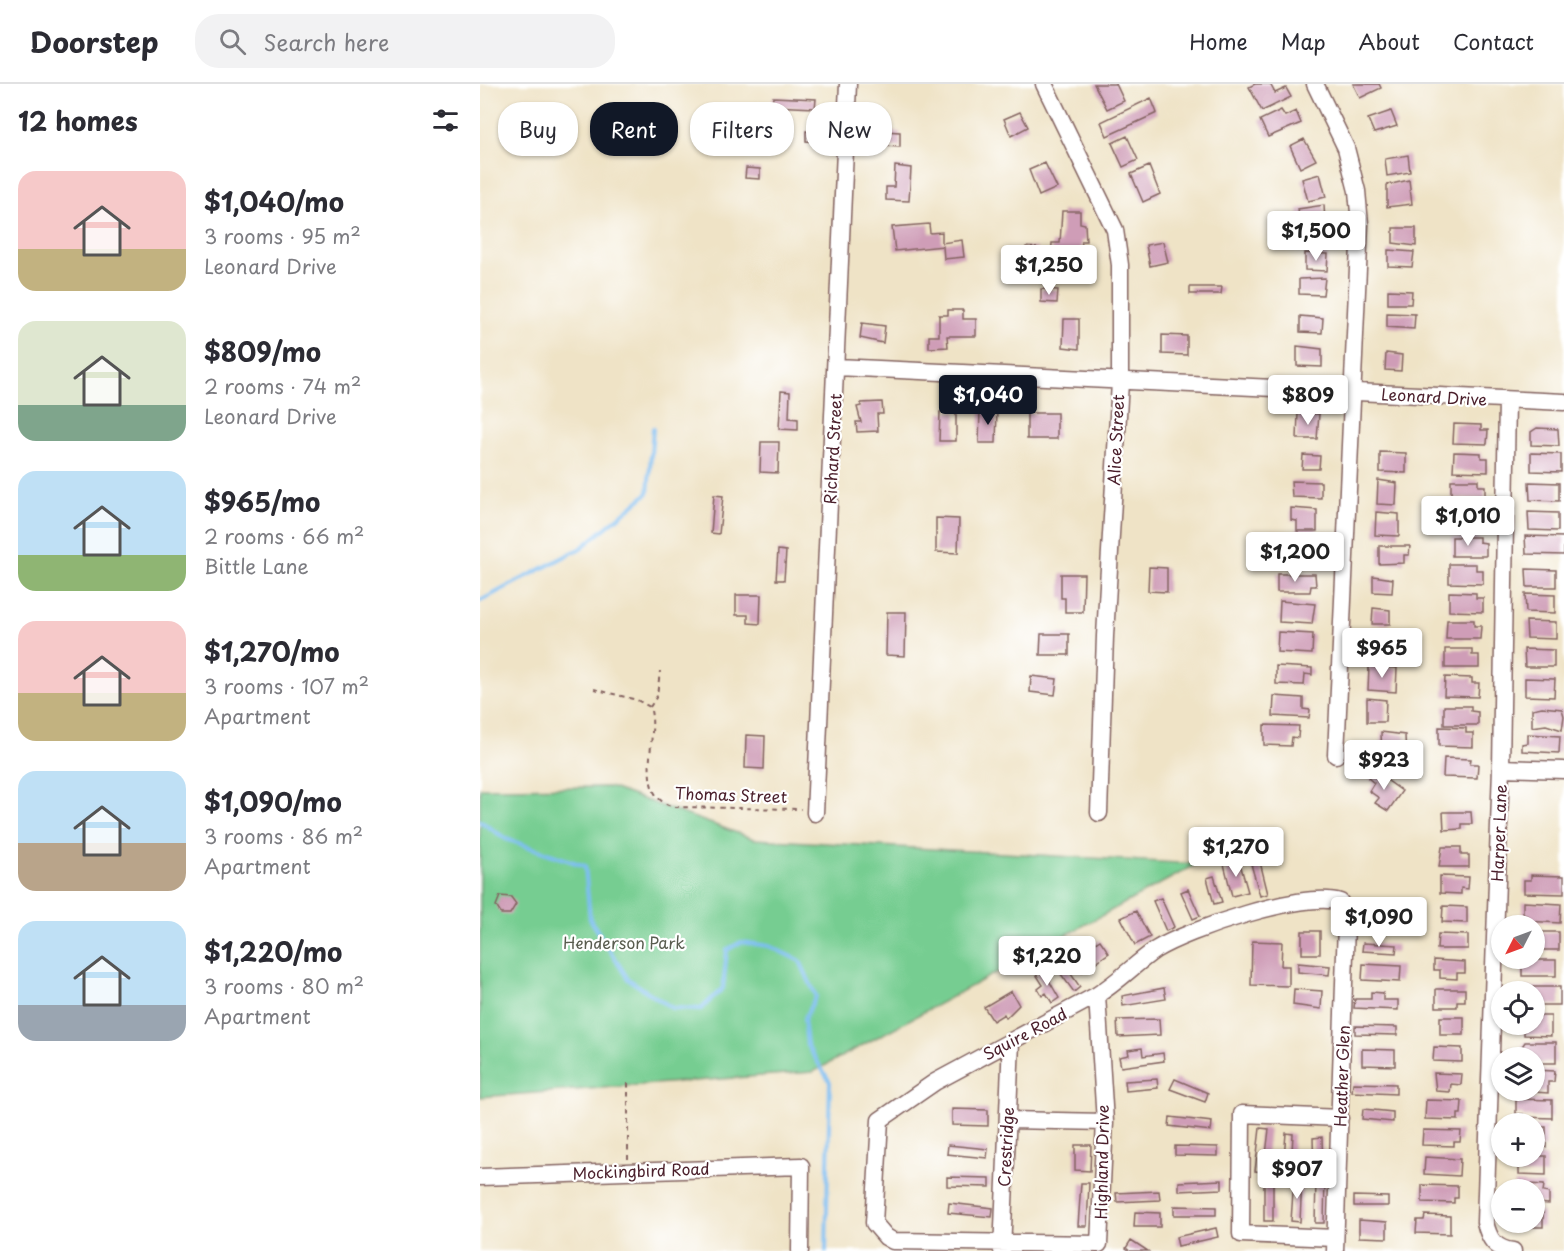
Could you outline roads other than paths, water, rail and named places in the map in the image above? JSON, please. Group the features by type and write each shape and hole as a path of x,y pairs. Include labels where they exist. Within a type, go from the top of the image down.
{"street":[{"name":"Richard Street","path":"815,810 837,367 848,84"},
{"name":"Alice Street","path":"1044,84 1115,230 1120,265 1120,382 1105,636 1099,813"},
{"path":"1315,84 1346,148 1357,191 1360,224 1336,755"},
{"name":"Leonard Drive","path":"837,367 1564,402"},
{"name":"Harper Lane","path":"1508,400 1501,768 1485,1222 1493,1244 1503,1250 1512,1251"},
{"path":"1501,768 1564,770"},
{"name":"Squire Road","path":"880,1120 935,1083 1117,983 1155,950 1179,938 1285,904 1328,898 1340,902"},
{"name":"Heather Glen","path":"1335,1245 1346,924 1340,902"},
{"name":"Highland Drive","path":"880,1120 874,1187 874,1224 879,1231 893,1241 1002,1246 1099,1244 1105,1122 1097,995"},
{"name":"Crestridge","path":"1002,1246 1011,1042"},
{"path":"1335,1245 1241,1234 1242,1114 1340,1118"},
{"path":"1008,1120 1105,1122"},
{"name":"Mockingbird Road","path":"480,1177 801,1166 800,1251"}],"waterway":[{"path":"480,601 581,548 648,493 653,428"},
{"path":"480,821 506,839 585,866 590,919 628,979 672,1008 701,1009 723,988 727,950 741,942 769,946 800,961 816,996 804,1019 807,1045 830,1082 826,1251"}],"park label":[{"name":"Henderson Park","path":"624,943"}]}
